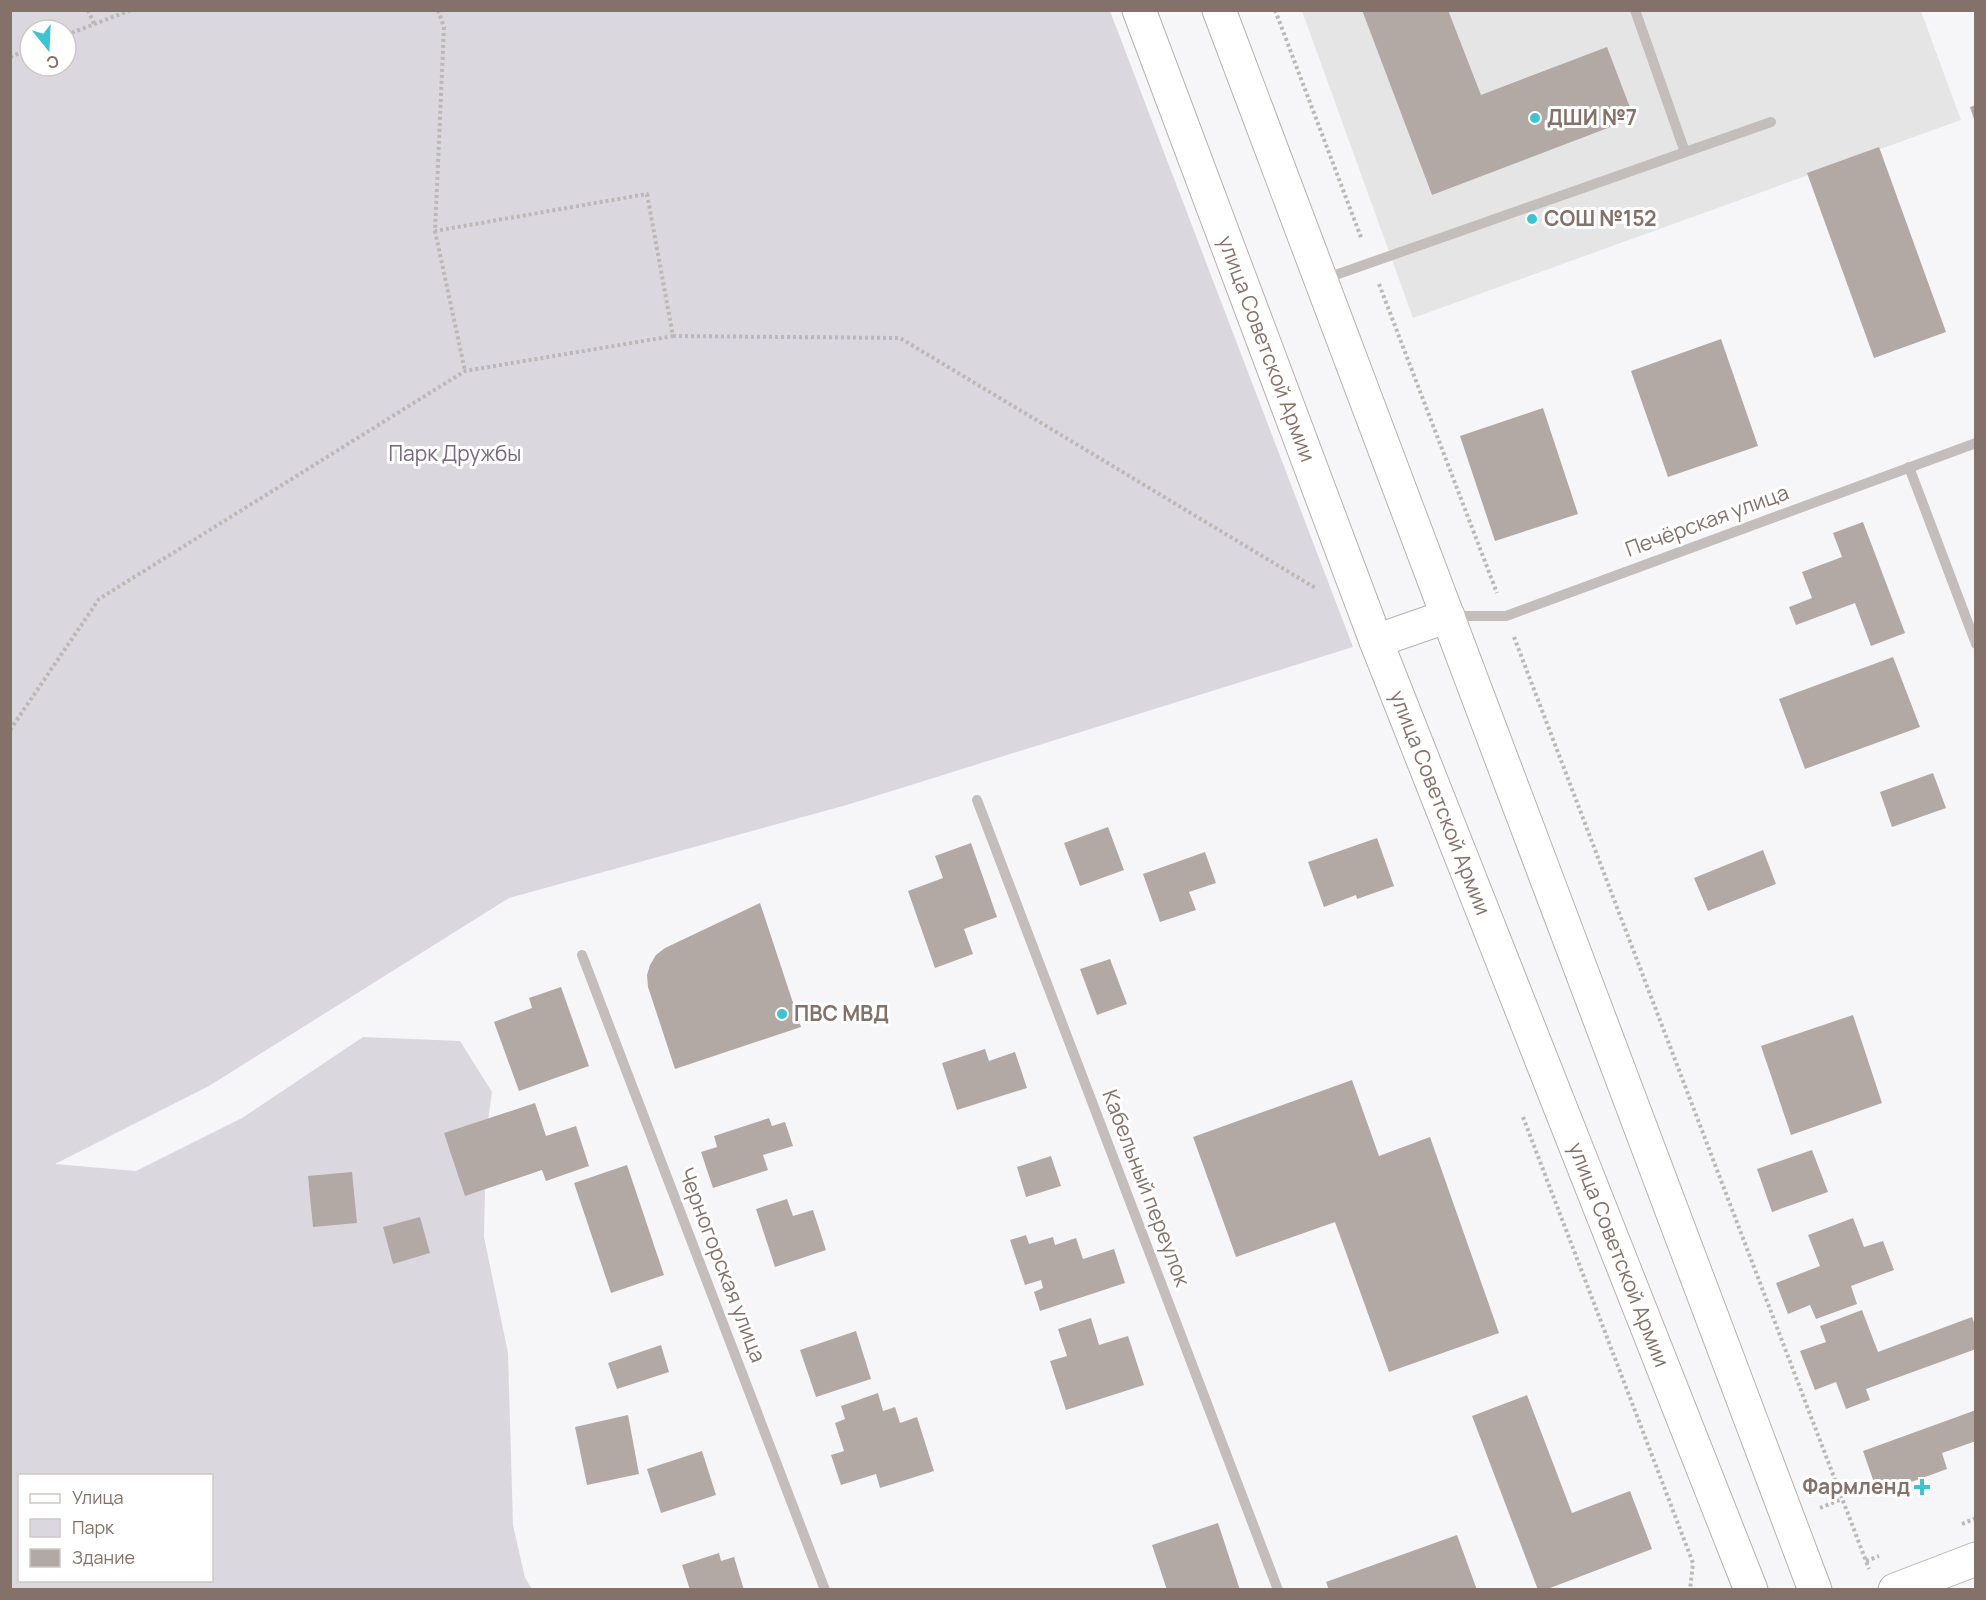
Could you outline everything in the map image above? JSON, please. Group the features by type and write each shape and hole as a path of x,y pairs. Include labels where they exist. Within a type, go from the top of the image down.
{"main road":[{"name":"улица Советской Армии","path":"1139,10 1376,641 1750,1590"},
{"path":"1219,10 1815,1590"},
{"path":"1376,641 1449,616"},
{"path":"1882,1580 1976,1559"}],"street":[{"path":"1635,10 1685,152"},
{"path":"1322,280 1771,122"},
{"name":"Печёрская улица","path":"1449,616 1506,616 1976,442"},
{"path":"1910,467 1976,644"},
{"name":"Кабельный переулок","path":"977,800 1278,1590"},
{"name":"Черногорская улица","path":"582,955 825,1590"}],"path":[{"path":"88,10 94,24"},
{"path":"78,30 131,10"},
{"path":"438,10 444,27 435,231 465,371"},
{"path":"1275,10 1506,616 1882,1580"},
{"path":"435,231 647,194 673,336"},
{"path":"10,730 99,599 465,371 673,336 900,338 1323,592"}],"shaded area":[{"name":"СОШ №152","path":"1302,11 1921,11 1961,120 1413,318"}],"green space":[{"name":"Парк Дружбы","path":"11,11 1110,11 1353,647 850,804 509,898 209,1086 55,1164 136,1171 242,1118 363,1037 460,1041 492,1092 486,1135 484,1237 508,1353 513,1525 525,1578 532,1589 11,1590"}],"building":[{"path":"1362,10 1448,10 1481,95 1607,47 1634,118 1432,195"},
{"path":"1976,105 1976,122 1975,122 1970,107"},
{"path":"1879,147 1946,332 1874,358 1807,173"},
{"path":"1721,339 1758,446 1668,477 1631,371"},
{"path":"1543,408 1578,514 1495,541 1460,436"},
{"path":"1863,522 1905,633 1871,646 1855,603 1796,625 1789,607 1812,598 1802,572 1842,557 1833,533"},
{"path":"1893,657 1920,727 1805,769 1779,699"},
{"path":"1933,773 1946,808 1892,827 1880,792"},
{"path":"1108,827 1124,870 1080,886 1064,843"},
{"path":"1377,838 1394,886 1357,899 1356,895 1324,907 1308,862"},
{"path":"971,843 997,917 964,929 973,954 935,968 908,891 943,878 935,856"},
{"path":"1763,850 1776,884 1708,911 1694,878"},
{"path":"1205,852 1216,883 1189,892 1196,910 1160,922 1143,874"},
{"path":"760,903 801,1027 675,1069 648,987 647,975 650,965 656,955 665,948"},
{"path":"1110,959 1127,1004 1097,1015 1080,969"},
{"path":"561,987 589,1066 519,1091 494,1022 532,1008 529,998"},
{"path":"1853,1015 1882,1103 1791,1135 1761,1046"},
{"path":"985,1049 989,1061 1015,1052 1027,1088 957,1110 942,1063"},
{"path":"1352,1080 1379,1156 1430,1137 1499,1333 1389,1372 1335,1222 1236,1257 1193,1137"},
{"path":"535,1103 546,1136 576,1126 589,1166 546,1181 542,1170 465,1196 444,1133"},
{"path":"769,1118 772,1126 785,1122 793,1146 763,1155 768,1170 713,1188 701,1152 717,1147 714,1136"},
{"path":"1812,1150 1828,1192 1772,1212 1757,1169"},
{"path":"1051,1156 1061,1186 1026,1197 1017,1167"},
{"path":"627,1165 664,1275 611,1293 574,1183"},
{"path":"352,1172 357,1223 313,1227 308,1176"},
{"path":"787,1199 793,1216 813,1210 826,1250 775,1267 756,1209"},
{"path":"420,1217 430,1253 393,1264 383,1227"},
{"path":"1853,1218 1864,1247 1883,1241 1894,1270 1851,1286 1857,1304 1816,1319 1810,1305 1788,1314 1776,1283 1820,1266 1808,1235"},
{"path":"1026,1235 1029,1244 1053,1237 1055,1245 1076,1238 1083,1259 1114,1249 1125,1283 1040,1311 1034,1292 1043,1288 1041,1280 1025,1285 1010,1240"},
{"path":"1862,1310 1878,1352 1972,1317 1976,1327 1976,1349 1866,1389 1870,1400 1846,1409 1836,1382 1815,1390 1800,1351 1826,1342 1820,1326"},
{"path":"1091,1318 1099,1345 1128,1336 1144,1385 1066,1410 1050,1361 1067,1356 1058,1329"},
{"path":"856,1331 871,1379 816,1397 800,1350"},
{"path":"661,1345 669,1372 617,1389 608,1363"},
{"path":"878,1393 883,1411 895,1407 900,1423 917,1417 934,1471 880,1488 876,1474 841,1485 831,1455 844,1451 835,1423 845,1419 841,1406"},
{"path":"1527,1395 1572,1513 1630,1491 1652,1549 1545,1590 1538,1590 1472,1416"},
{"path":"1976,1410 1976,1441 1942,1453 1947,1469 1878,1494 1863,1451"},
{"path":"628,1415 639,1474 587,1485 575,1427"},
{"path":"702,1451 716,1495 661,1513 647,1469"},
{"path":"1218,1523 1240,1590 1167,1590 1152,1545"},
{"path":"1457,1535 1477,1590 1329,1590 1326,1582"},
{"path":"719,1553 721,1561 734,1557 744,1590 690,1590 682,1565"}],"place":[{"name":"ДШИ №7","path":"1535,118"},
{"name":"СОШ №152","path":"1532,219"},
{"name":"ПВС МВД","path":"782,1014"},
{"name":"Фармленд","path":"1922,1487"}]}
